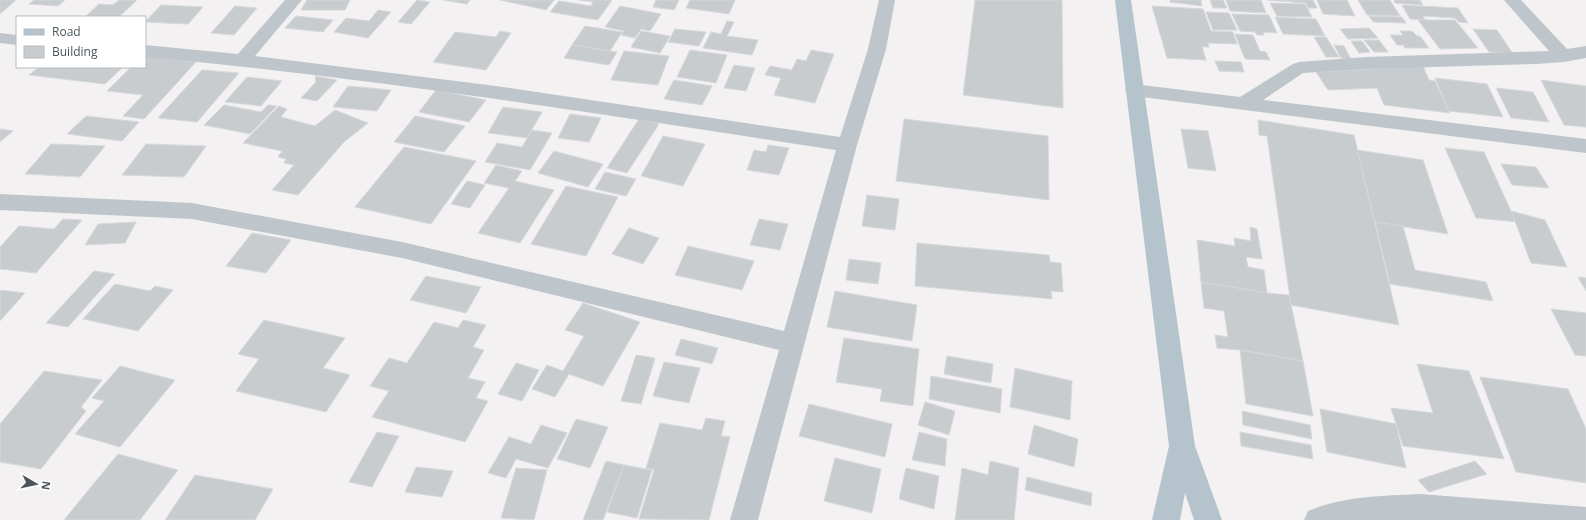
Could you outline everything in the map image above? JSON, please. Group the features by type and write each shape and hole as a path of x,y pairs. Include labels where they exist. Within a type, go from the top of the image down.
{"main road":[{"path":"1122,0 1182,446 1208,520"},
{"path":"1166,520 1182,446"}],"street":[{"path":"243,59 294,0"},
{"path":"744,520 847,145 877,49 887,0"},
{"path":"1512,0 1564,56"},
{"path":"0,38 16,40"},
{"path":"146,50 243,59 433,84 847,145"},
{"path":"1243,104 1299,68 1366,63 1536,58 1564,56 1586,52"},
{"path":"1134,90 1586,146"},
{"path":"0,202 192,211 402,250 792,343"},
{"path":"1318,520 1356,511 1420,507 1586,520"}],"building":[{"path":"0,0 16,0 0,14"},
{"path":"34,0 65,0 58,6 29,4"},
{"path":"119,0 137,0 120,16 86,16 99,4 113,5"},
{"path":"307,0 350,0 345,10 301,10"},
{"path":"417,0 430,2 411,24 398,22"},
{"path":"443,0 470,0 467,4"},
{"path":"500,0 554,0 546,10"},
{"path":"579,0 612,0 598,20 550,12 559,1 591,6 593,2"},
{"path":"656,0 679,0 674,10 653,7"},
{"path":"690,0 735,0 729,14 686,8"},
{"path":"975,0 1062,0 1063,108 963,95"},
{"path":"1170,0 1201,0 1202,6 1170,2"},
{"path":"1210,0 1223,0 1227,8 1213,8"},
{"path":"1226,0 1261,0 1266,13 1230,11"},
{"path":"1267,0 1313,0 1317,8 1308,8 1306,3"},
{"path":"1317,0 1347,0 1355,16 1323,14"},
{"path":"1358,0 1390,0 1400,16 1367,15"},
{"path":"1394,0 1420,0 1423,5 1395,3"},
{"path":"1270,3 1305,4 1312,17 1277,16"},
{"path":"161,5 203,7 188,24 146,21"},
{"path":"1402,5 1458,8 1468,23 1459,22 1455,18 1423,16 1425,20 1410,19"},
{"path":"235,6 257,8 234,35 211,33"},
{"path":"620,6 661,14 650,31 641,29 635,38 621,35 624,31 605,27"},
{"path":"1152,6 1203,9 1211,31 1233,32 1237,44 1208,43 1209,47 1202,47 1206,60 1167,58"},
{"path":"378,10 391,12 368,38 334,32 346,18 369,21"},
{"path":"1206,12 1229,13 1237,30 1213,30"},
{"path":"1232,14 1269,15 1277,33 1263,32 1264,35 1257,35 1255,32 1240,31"},
{"path":"296,16 333,20 323,32 285,28"},
{"path":"1369,16 1402,17 1406,23 1373,22"},
{"path":"1275,17 1316,19 1325,36 1283,34"},
{"path":"1418,20 1455,20 1478,48 1440,49"},
{"path":"727,21 734,22 727,36 758,40 752,55 703,48 711,32 721,34"},
{"path":"585,26 622,32 610,51 572,45"},
{"path":"1369,28 1378,38 1348,39 1340,29"},
{"path":"675,29 706,32 699,46 668,42"},
{"path":"1473,29 1497,30 1513,54 1489,52"},
{"path":"500,31 511,33 486,70 433,62 455,32 496,37"},
{"path":"641,31 670,36 660,53 631,47"},
{"path":"1400,31 1412,31 1417,36 1420,36 1429,48 1405,48 1403,45 1397,45 1390,35 1403,35"},
{"path":"1235,34 1253,35 1260,51 1266,52 1270,60 1245,59"},
{"path":"1314,37 1326,37 1339,57 1326,57"},
{"path":"1364,40 1379,40 1388,52 1374,52"},
{"path":"1351,41 1362,41 1370,52 1359,53"},
{"path":"572,45 617,52 609,65 564,58"},
{"path":"1334,45 1344,46 1351,59 1341,58"},
{"path":"690,50 727,55 716,83 677,77"},
{"path":"811,50 834,54 815,103 774,95 781,78 765,75 770,66 792,70 797,59 806,61"},
{"path":"624,51 669,56 658,85 611,80"},
{"path":"146,56 196,62 144,119 123,116 143,95 107,91 130,68 146,68"},
{"path":"1215,61 1241,62 1244,72 1219,71"},
{"path":"734,65 755,68 746,91 724,88"},
{"path":"1423,66 1429,80 1435,81 1450,113 1384,105 1377,88 1328,90 1316,72"},
{"path":"38,68 122,68 105,84 29,75"},
{"path":"202,70 239,73 197,122 158,118"},
{"path":"315,76 337,80 317,101 301,98 316,82"},
{"path":"247,77 282,81 261,106 225,102"},
{"path":"1435,78 1487,84 1503,117 1449,111"},
{"path":"674,80 712,86 702,105 664,99"},
{"path":"1541,80 1586,86 1586,127 1564,125"},
{"path":"348,86 391,90 377,111 333,107"},
{"path":"1496,88 1533,92 1549,122 1511,118"},
{"path":"436,90 486,100 469,122 419,112"},
{"path":"224,105 261,112 268,105 277,106 250,134 204,125"},
{"path":"279,106 287,109 281,117 315,126 335,110 368,123 344,142 298,195 272,190 294,165 284,163 286,159 278,157 282,151 243,143"},
{"path":"503,107 542,112 527,138 488,133"},
{"path":"570,114 601,118 589,142 558,138"},
{"path":"86,116 139,122 122,141 67,134"},
{"path":"415,116 465,126 444,152 394,142"},
{"path":"639,119 659,124 627,173 607,168"},
{"path":"904,119 1048,136 1049,200 896,181"},
{"path":"1258,120 1354,135 1399,325 1291,305 1267,136 1259,135"},
{"path":"0,129 13,131 0,142"},
{"path":"1181,129 1208,131 1216,171 1188,168"},
{"path":"532,130 552,133 530,170 485,162 497,143 522,147"},
{"path":"663,136 705,144 683,186 641,176"},
{"path":"51,144 105,146 80,177 25,174"},
{"path":"146,144 206,146 184,177 122,175"},
{"path":"768,145 789,148 779,175 747,170 754,150 766,152"},
{"path":"404,147 476,161 431,224 355,207"},
{"path":"1445,148 1484,152 1511,211 1519,222 1476,218"},
{"path":"1357,150 1423,160 1448,234 1375,222"},
{"path":"554,151 603,164 588,187 538,173"},
{"path":"1501,164 1536,167 1549,188 1512,185"},
{"path":"496,165 522,171 515,181 554,190 520,243 478,233 509,188 484,183"},
{"path":"605,172 636,179 626,196 595,189"},
{"path":"467,181 485,185 470,208 451,204"},
{"path":"566,186 618,197 586,256 531,244"},
{"path":"867,195 899,199 895,230 862,226"},
{"path":"1511,211 1545,220 1567,267 1531,263"},
{"path":"63,219 82,220 36,273 0,269 0,247 19,226 54,229"},
{"path":"759,219 788,224 780,250 750,245"},
{"path":"136,222 125,243 85,245 98,224"},
{"path":"1375,222 1403,226 1415,270 1486,282 1493,301 1390,284"},
{"path":"1250,227 1257,229 1262,259 1246,257 1248,267 1264,270 1267,293 1201,282 1197,240 1235,246 1234,238 1251,241"},
{"path":"629,228 659,238 643,264 612,254"},
{"path":"252,233 291,240 266,273 226,266"},
{"path":"917,243 1049,255 1050,262 1061,263 1063,292 1051,291 1052,299 915,286"},
{"path":"688,246 754,261 742,290 675,275"},
{"path":"849,259 881,263 878,284 846,280"},
{"path":"94,271 115,274 68,327 46,323"},
{"path":"426,276 481,287 466,313 410,300"},
{"path":"1578,277 1586,278 1586,291"},
{"path":"1201,282 1267,293 1289,295 1303,361 1240,350 1217,348 1215,335 1228,337 1224,311 1204,308"},
{"path":"115,284 150,291 155,286 173,290 138,331 83,319"},
{"path":"0,290 25,293 0,321"},
{"path":"835,291 917,305 912,341 827,327"},
{"path":"583,303 640,322 603,386 569,374 555,397 532,389 547,365 563,371 584,336 565,330"},
{"path":"1551,309 1586,313 1586,356 1575,355"},
{"path":"264,320 345,338 323,368 350,375 326,412 236,391 259,359 238,354"},
{"path":"463,320 486,325 473,347 484,350 468,378 485,382 476,398 488,401 465,442 372,417 389,391 370,386 389,358 407,363 434,322 458,328"},
{"path":"844,338 919,349 913,406 880,401 882,389 836,382"},
{"path":"681,339 718,348 712,364 675,355"},
{"path":"1240,350 1303,361 1313,416 1246,404"},
{"path":"636,355 655,358 641,404 621,401"},
{"path":"947,356 993,364 991,383 944,374"},
{"path":"664,362 700,368 689,403 653,396"},
{"path":"516,363 539,370 522,401 498,394"},
{"path":"1417,364 1469,371 1504,459 1403,446 1391,408 1433,413"},
{"path":"120,366 175,380 120,447 75,434 104,401 92,398"},
{"path":"1015,368 1072,381 1070,420 1010,407"},
{"path":"44,371 102,380 81,407 86,411 41,469 0,462 0,424"},
{"path":"931,376 1002,389 1000,413 929,399"},
{"path":"1480,377 1568,389 1586,429 1586,483 1516,472"},
{"path":"925,402 955,411 949,435 918,425"},
{"path":"809,404 892,424 885,457 799,436"},
{"path":"1320,409 1396,424 1406,468 1327,452"},
{"path":"1242,411 1310,425 1312,439 1243,425"},
{"path":"706,418 725,421 721,436 730,437 709,520 639,519 654,470 646,468 660,423 702,430"},
{"path":"576,419 608,427 590,468 557,459"},
{"path":"541,425 567,433 548,468 516,459 506,478 488,473 509,437 531,444"},
{"path":"1034,425 1078,439 1074,467 1028,454"},
{"path":"377,432 399,436 372,487 349,482"},
{"path":"919,432 947,439 945,466 912,460"},
{"path":"1240,432 1311,445 1313,459 1241,446"},
{"path":"118,454 178,470 140,520 64,520"},
{"path":"835,458 881,469 872,513 824,501"},
{"path":"606,461 624,465 603,520 583,520"},
{"path":"990,461 1019,468 1014,520 955,520 962,468 988,475"},
{"path":"1475,461 1487,474 1429,492 1418,480"},
{"path":"624,465 652,470 637,518 607,512"},
{"path":"416,467 453,471 442,497 405,492"},
{"path":"516,468 547,470 534,520 501,518"},
{"path":"906,468 939,476 934,509 899,499"},
{"path":"195,475 273,489 255,520 165,520"},
{"path":"1027,477 1092,493 1091,506 1025,490"}]}
